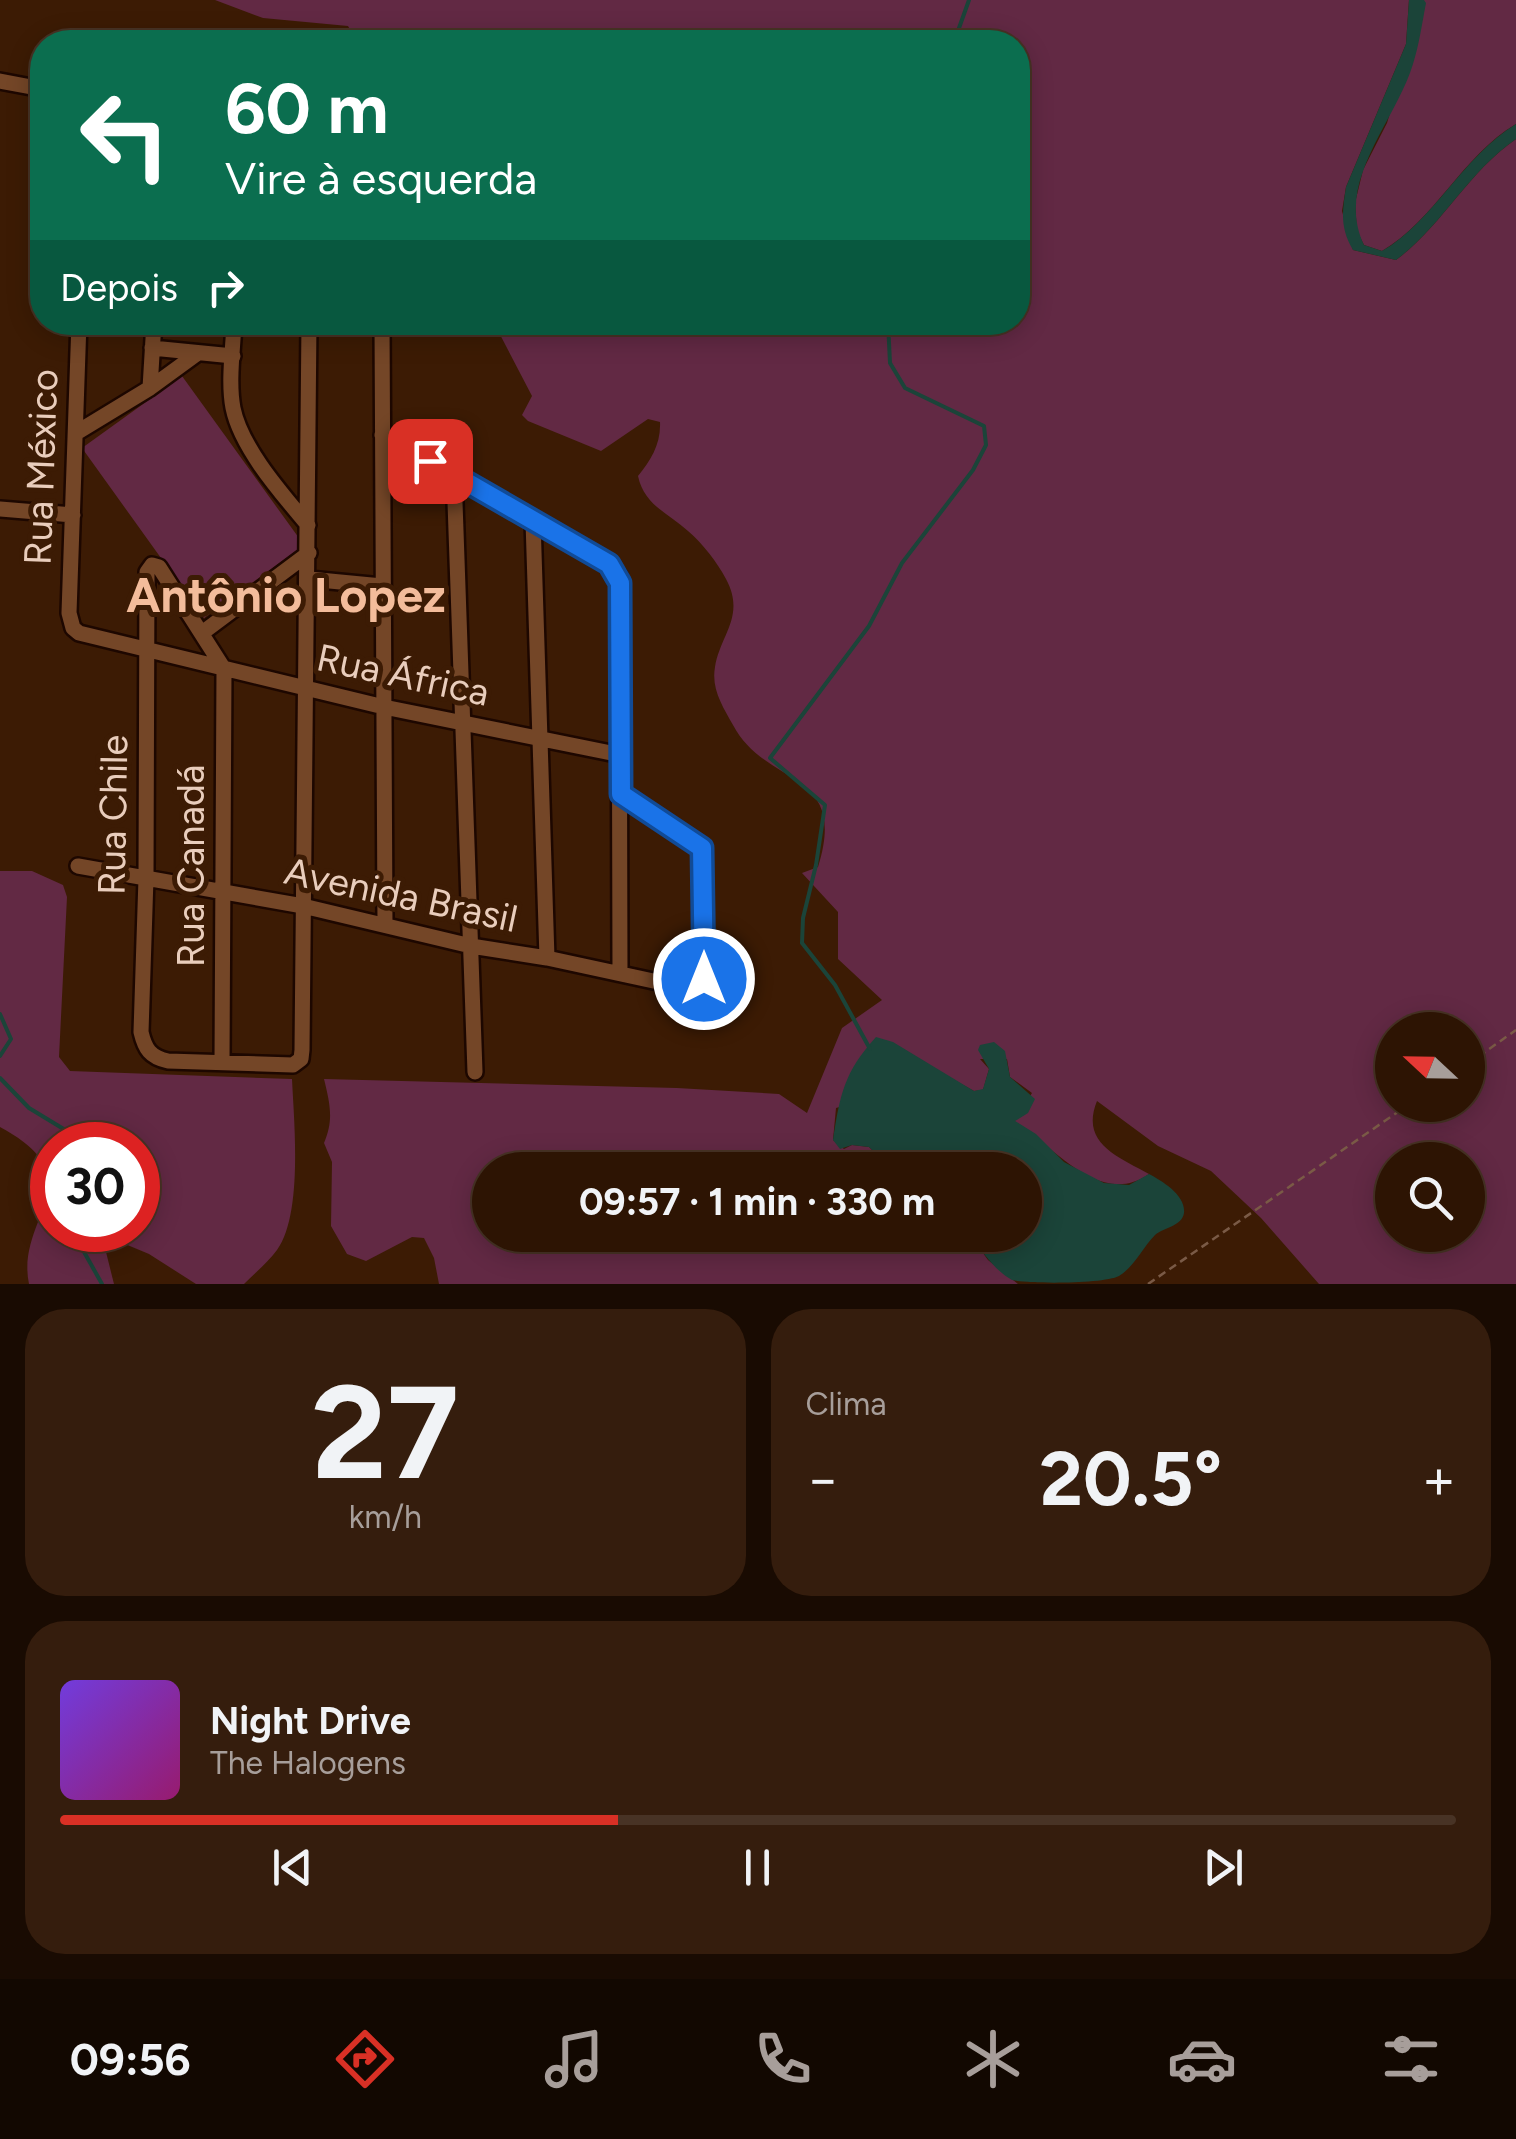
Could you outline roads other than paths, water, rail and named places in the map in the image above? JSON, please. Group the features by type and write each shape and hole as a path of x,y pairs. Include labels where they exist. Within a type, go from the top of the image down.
{"street":[{"path":"0,82 30,87"},
{"name":"Rua México","path":"68,614 79,335"},
{"path":"150,388 153,335"},
{"path":"234,335 232,391 237,421 275,486 308,525"},
{"path":"222,1062 294,1066 302,1050 310,335"},
{"path":"382,335 385,924"},
{"path":"152,348 233,356"},
{"path":"76,433 198,353"},
{"path":"382,435 609,564 620,583 620,974"},
{"path":"454,474 475,1072"},
{"path":"0,509 73,515"},
{"path":"533,520 547,958"},
{"path":"224,669 202,633 309,553"},
{"name":"Rua Chile","path":"202,633 158,567 152,564 147,572 141,1032 150,1054 168,1061 222,1062"},
{"path":"309,579 382,586"},
{"name":"Rua África","path":"68,614 80,634 147,652 621,755"},
{"name":"Rua Canadá","path":"222,1062 224,669"},
{"name":"Avenida Brasil","path":"78,866 303,906 471,946 547,958 691,991 704,979 703,852 692,838 621,794"}],"water":[{"path":"1409,0 1426,3 1422,27 1404,86 1370,153 1356,198 1357,222 1364,245 1382,251 1400,239 1479,154 1516,124 1516,139 1483,167 1396,260 1353,250 1343,212 1346,187 1406,44"},
{"path":"876,1037 893,1042 974,1091 983,1089 989,1069 978,1050 980,1045 994,1042 1005,1051 1010,1077 1035,1099 1028,1113 1015,1121 1036,1134 1064,1162 1104,1183 1129,1185 1149,1174 1181,1200 1183,1217 1155,1235 1129,1267 1111,1279 1012,1280 983,1252 1042,1252 1042,1152 874,1152 869,1147 852,1145 840,1149 833,1140 838,1110 857,1062"}],"waterway":[{"path":"958,30 969,0"},
{"path":"870,1049 835,985 802,943 803,918 825,805 770,758 869,626 902,563 973,470 986,445 984,426 905,388 890,363 889,335"},
{"path":"0,1014 11,1039 0,1056"},
{"path":"0,1078 29,1108 52,1122"},
{"path":"84,1252 102,1284"}],"district":[{"name":"Antônio Lopez","path":"286,595"}]}
